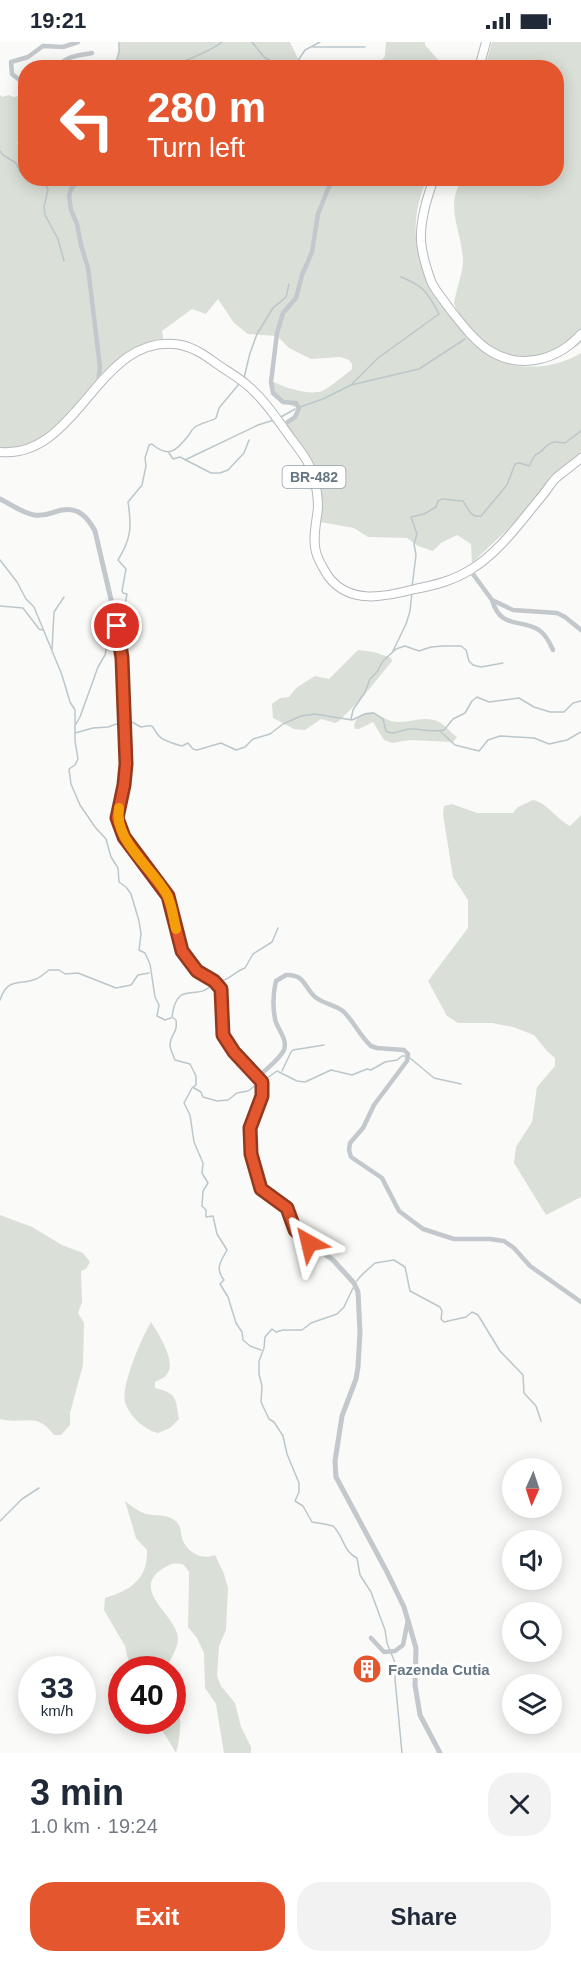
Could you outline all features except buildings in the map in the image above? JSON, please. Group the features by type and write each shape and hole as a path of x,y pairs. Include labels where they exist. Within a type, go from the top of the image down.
{"highway":[{"path":"481,60 486,42"},
{"path":"431,186 426,202 421,242 432,283 464,327 488,350 506,358 521,361 555,355 574,342 581,334"},
{"name":"BR-482","path":"0,453 22,452 43,443 63,426 121,363 136,352 155,346 182,345 205,356 247,385 268,406 304,456 313,474 318,505 315,544 322,567 334,584 355,595 380,596 442,583 470,570 497,548 555,479 581,458"}],"street":[{"path":"18,79 12,74 11,62 28,57 43,46 63,47 78,42"},
{"path":"65,60 92,53"},
{"path":"74,186 71,189 69,204 77,224 88,268 100,367 98,386"},
{"path":"282,426 295,417 299,408 296,403 282,402 273,393 271,382 279,325 284,313 296,298 302,274 312,252 318,214 330,186"},
{"path":"0,499 32,515 46,516 62,510 77,511 87,517 95,531 120,638 122,658 126,764 117,818 124,837 168,896 182,951 197,971 214,981 221,989 223,1035 234,1052 262,1082 262,1096 250,1128 251,1154 261,1189 284,1204 295,1230 333,1260 354,1283 358,1293 360,1332 358,1367 356,1379 342,1416 334,1461 336,1478 387,1572 408,1620 416,1648 415,1685 420,1715 440,1753"},
{"path":"470,570 492,600 496,611 506,620 541,631 554,650"},
{"path":"492,600 513,610 557,613 566,617 581,630"},
{"path":"258,1077 285,1047 275,1015 276,981 282,976 295,975 306,983 316,998 341,1010 371,1046 404,1050 408,1054 407,1061 374,1105 360,1133 350,1143 351,1157 382,1178 388,1186 395,1207 423,1229 454,1239 504,1241 514,1248 530,1266 581,1302"},
{"path":"370,1638 382,1650 390,1652 404,1645 408,1620"}],"shaded area":[{"path":"119,42 290,42 299,60 116,60"},
{"path":"386,42 425,42 438,60 382,60 385,56"},
{"path":"492,42 581,42 581,343 558,355 545,358 518,357 492,348 473,333 454,304 463,262 454,209 459,186 564,186 564,60 487,60"},
{"path":"0,95 2,97 18,96 18,186 424,186 416,220 419,254 432,283 471,342 496,359 524,366 553,364 581,353 581,457 548,484 510,527 472,563 471,544 457,535 441,543 433,551 418,546 407,538 368,537 354,528 320,522 311,461 286,425 296,418 298,408 279,400 272,381 296,390 317,392 324,390 346,374 352,369 352,364 349,360 340,357 311,359 289,348 277,336 248,334 234,323 218,299 206,314 192,309 162,331 164,342 144,344 126,354 106,373 76,411 33,447 0,448"},
{"path":"358,650 374,652 391,658 392,661 362,698 339,721 335,723 321,719 305,730 294,729 273,718 272,704 280,698 289,697 296,688 315,676 329,679"},
{"path":"370,712 397,722 433,720 441,723 457,737 453,742 410,740 392,743 384,740 373,722 355,729 354,725 358,718"},
{"path":"533,800 544,805 570,826 581,815 581,1197 546,1215 514,1163 516,1147 532,1122 537,1087 555,1066 555,1058 534,1035 513,1027 492,1023 458,1023 447,1016 428,981 468,928 468,900 453,877 443,814 444,806 452,804 477,813 513,813 518,807"},
{"path":"0,1215 32,1227 62,1245 83,1253 90,1262 86,1269 81,1271 82,1302 78,1313 84,1323 83,1365 70,1413 70,1425 61,1435 54,1435 43,1424 35,1421 0,1419"},
{"path":"151,1322 170,1362 167,1374 155,1382 155,1388 174,1397 179,1419 170,1428 158,1433 138,1422 125,1402 129,1373"},
{"path":"125,1501 146,1514 171,1518 177,1522 183,1541 193,1552 206,1557 215,1555 228,1588 226,1630 219,1646 217,1676 221,1686 235,1703 241,1727 251,1747 251,1753 224,1753 216,1704 205,1688 204,1653 197,1638 188,1627 189,1572 184,1565 175,1564 165,1567 154,1577 151,1584 156,1601 177,1633 178,1638 172,1656 127,1656 125,1646 104,1610 105,1598 130,1587 145,1569 147,1550 136,1538"},
{"path":"164,1734 179,1734 176,1753"}],"waterway":[{"path":"117,60 119,42"},
{"path":"187,60 222,42"},
{"path":"252,42 264,57 269,60"},
{"path":"298,60 305,50 320,42"},
{"path":"313,47 365,47"},
{"path":"0,151 16,163 18,168"},
{"path":"46,186 48,189 44,207 45,215 58,239 64,261"},
{"path":"351,385 378,358 439,314 424,291 401,277"},
{"path":"244,378 257,334 273,308 286,297 289,284"},
{"path":"300,407 351,385 419,369 465,339"},
{"path":"118,623 123,616 127,594 122,591 126,569 118,560 126,546 129,532 128,502 142,485 149,445 152,444 168,452 176,449 196,426 216,418 219,408 239,384"},
{"path":"281,417 295,409"},
{"path":"185,460 258,425 274,420"},
{"path":"412,587 416,555 414,544 417,534 411,517 424,514 436,507 438,501 442,499 463,501 472,514 481,516 507,485 515,464 529,466 535,455 549,444 565,443 581,431"},
{"path":"169,453 173,459 180,457 211,473 220,473 228,470 244,453 249,440"},
{"path":"0,560 34,607 62,675 70,702 75,710 75,741 78,759 69,769 71,784 80,805 106,839 111,857 118,868 119,882 131,894 141,934 139,950 145,953 150,964 155,997 159,1005 157,1016 165,1020 171,1018"},
{"path":"393,651 406,624 412,592"},
{"path":"52,650 54,612 64,597"},
{"path":"0,606 23,608 42,630"},
{"path":"76,724 98,667 105,655 109,635 116,627"},
{"path":"351,719 353,710 365,692 370,679 383,661 396,649 405,646 419,651 431,647 461,646 466,650 469,661 473,665 481,667 503,663"},
{"path":"75,733 108,727 128,720 141,727 151,726 163,739 182,746 188,743 197,750 221,743 236,750 245,747 253,739 270,734 283,724 301,716 315,714 352,720 374,713 383,719 386,731 389,732 409,729 439,731 444,730 453,719 465,713 477,697 489,702 519,698 534,707 550,712 564,712 573,703 581,701"},
{"path":"441,732 455,745 479,751 488,740 500,736 534,738 549,744 567,740 581,732"},
{"path":"218,982 226,980 245,968 253,954 272,942 278,928"},
{"path":"0,1000 10,985 36,979 49,970 59,970 65,974 78,973 116,988 131,985 138,975 149,973"},
{"path":"213,983 201,992 183,994 178,998 172,1017 176,1020 176,1025 170,1047 175,1060 190,1064 196,1076 196,1085 184,1103 190,1115 194,1142 203,1163 202,1173 208,1183 203,1191 202,1206 206,1210 206,1217 213,1216 217,1234 227,1250 219,1268 224,1280 220,1284 228,1297 243,1340 250,1346 261,1350"},
{"path":"282,1071 293,1050 324,1045"},
{"path":"263,1081 277,1071 297,1081 305,1082 331,1070 352,1075 405,1056"},
{"path":"410,1058 434,1078 461,1084"},
{"path":"194,1088 201,1092 203,1097 217,1101 228,1100 237,1093 248,1091 259,1083"},
{"path":"357,1281 375,1263 394,1260 405,1267 410,1291 440,1307 441,1319 444,1322 466,1317 472,1312 478,1315 500,1351 523,1375 524,1393 536,1406 541,1421"},
{"path":"353,1288 344,1307 337,1314 311,1323 302,1330 276,1332 272,1329 265,1337 259,1361 261,1402 269,1419 274,1422 283,1436 287,1454 299,1483 299,1492 295,1501 303,1506 312,1522 333,1526 337,1530 349,1552 357,1558 360,1575 371,1592 396,1665 395,1679 402,1753"},
{"path":"0,1521 22,1499 39,1488"}],"slow traffic":[{"path":"119,808 117,818 124,837 168,896 176,929"}],"place":[{"name":"Fazenda Cutia","path":"367,1669"}],"route":[{"path":"117,626 122,658 126,764 117,818 124,837 168,896 182,951 197,971 214,981 221,989 223,1035 234,1052 262,1082 262,1096 250,1128 251,1154 261,1189 284,1204 295,1230 309,1243"}]}
